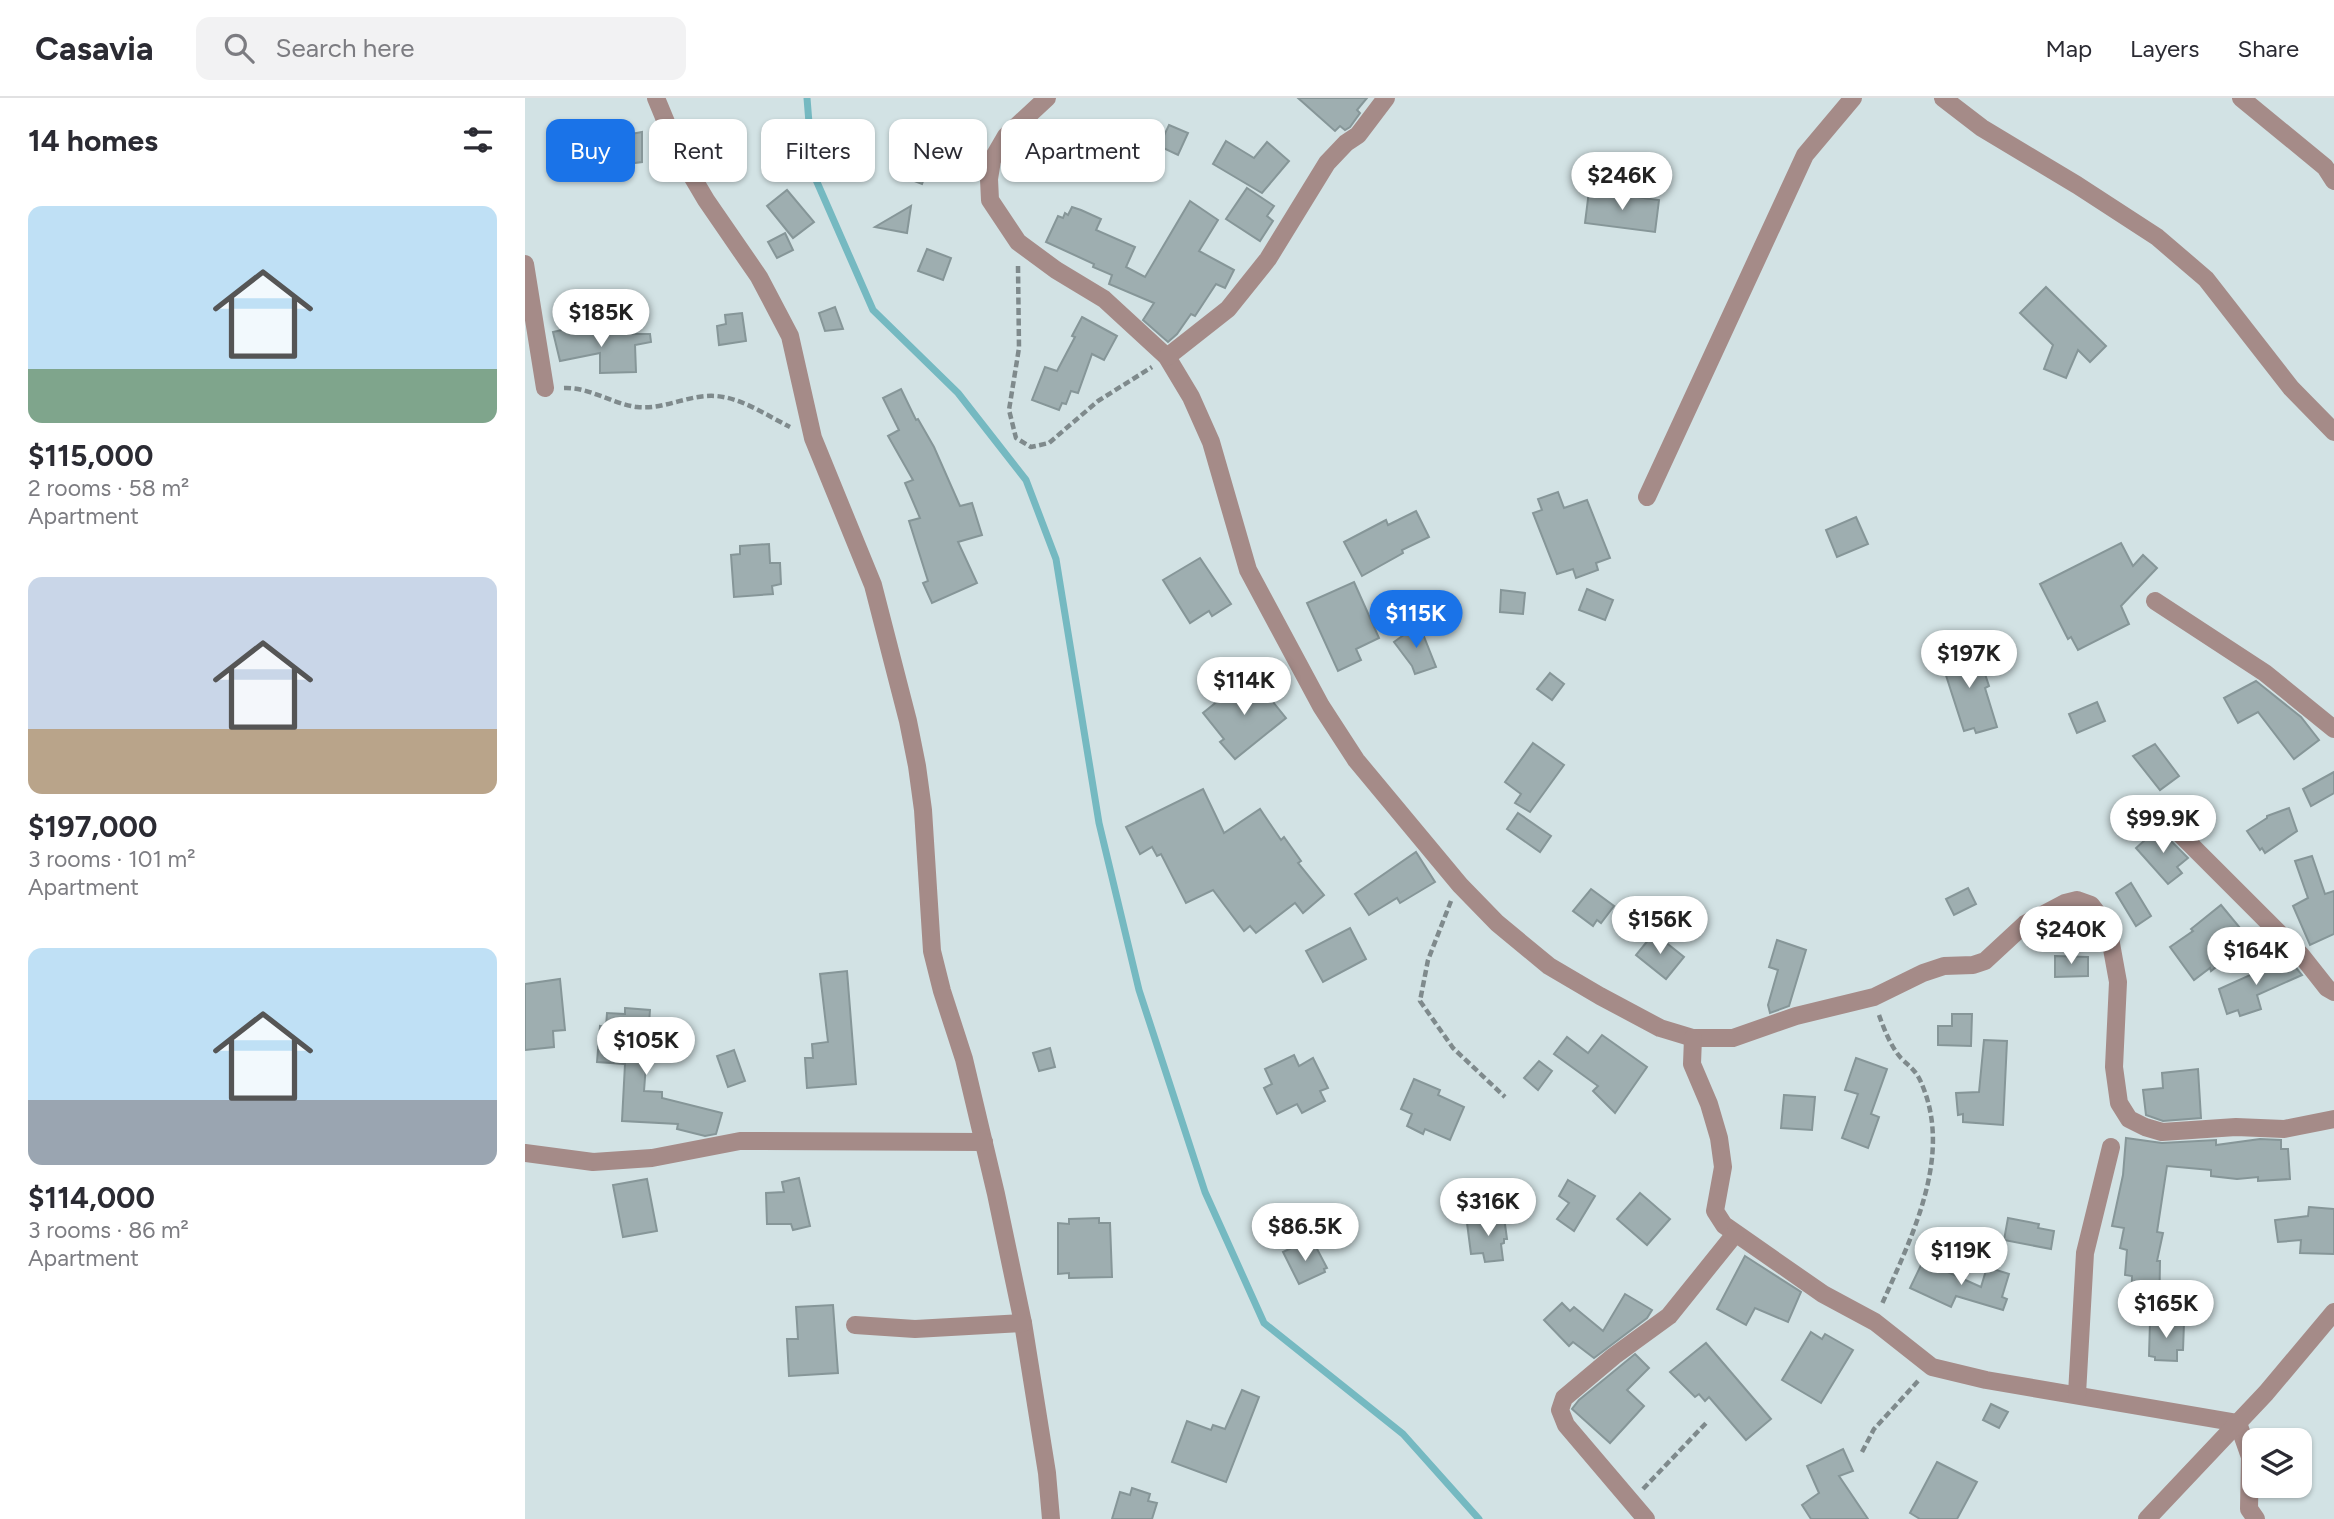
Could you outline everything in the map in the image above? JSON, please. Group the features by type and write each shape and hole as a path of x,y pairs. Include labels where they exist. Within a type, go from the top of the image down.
{"street":[{"path":"656,98 680,156 758,277 790,336 813,438 873,585 918,766 932,951 964,1059 1023,1322 1047,1473 1051,1519"},
{"path":"1047,98 1006,136 992,160 989,179 991,200 1018,242 1056,270 1104,299 1167,357 1191,397 1210,442 1248,570 1321,706 1356,760 1460,885 1497,923 1549,966 1660,1028 1693,1038 1734,1038 1796,1016 1874,997 1923,973 1944,966 1973,965 1985,961 2025,924 2065,903 2077,900 2091,905 2108,927 2118,982 2114,1066 2119,1103 2129,1119 2145,1128 2162,1132 2237,1127 2284,1129 2334,1119"},
{"path":"1167,357 1229,309 1268,259 1327,163 1346,143 1358,135 1386,98"},
{"path":"1647,497 1805,155 1853,98"},
{"path":"1943,98 1982,128 2157,237 2187,262 2206,279 2291,388 2334,432"},
{"path":"2241,98 2331,167"},
{"path":"525,264 545,388"},
{"path":"2155,601 2265,673 2334,729"},
{"path":"2177,831 2301,955 2327,988 2334,992"},
{"path":"1693,1038 1692,1064 1720,1138 1723,1167 1715,1211 1724,1225 1735,1234 1823,1294 1875,1322 1932,1367 1986,1380 2238,1423"},
{"path":"525,1153 593,1163 652,1158 740,1141 984,1142"},
{"path":"2077,1394 2085,1253 2111,1147"},
{"path":"1646,1519 1566,1425 1560,1410 1564,1398 1614,1356 1669,1316 1735,1234"},
{"path":"2147,1519 2238,1423 2334,1312"},
{"path":"855,1325 915,1329 1023,1322"},
{"path":"2238,1423 2250,1457 2249,1509 2256,1519"}],"path":[{"path":"1018,242 1019,348 1009,411 1016,438 1031,447 1049,443 1098,401 1167,357"},
{"path":"545,388 571,388 635,407 654,407 716,396 739,402 813,438"},
{"path":"1460,885 1428,960 1420,1002 1453,1048 1505,1097"},
{"path":"1874,997 1883,1028 1900,1057 1916,1070 1925,1089 1933,1127 1927,1188 1908,1244 1875,1322"},
{"path":"1862,1452 1874,1429 1932,1367"},
{"path":"1632,1502 1708,1421"}],"building":[{"path":"1298,98 1367,98 1357,110 1360,113 1350,127 1345,130 1340,126 1335,131"},
{"path":"1169,125 1188,133 1178,155 1165,149 1165,133"},
{"path":"642,132 642,162 635,163 635,133"},
{"path":"1226,141 1254,158 1267,142 1289,161 1262,193 1213,164"},
{"path":"1247,188 1274,206 1267,216 1273,221 1260,241 1226,219"},
{"path":"787,190 814,222 793,238 767,206"},
{"path":"1589,191 1659,200 1655,232 1585,223"},
{"path":"1190,201 1218,220 1199,251 1234,270 1225,288 1216,284 1195,316 1191,314 1168,342 1143,320 1154,303 1109,284 1112,275 1046,242 1058,216 1063,218 1065,213 1068,215 1072,207 1081,210 1101,219 1096,230 1135,247 1126,267 1145,277"},
{"path":"911,206 907,233 875,227"},
{"path":"785,233 793,250 777,258 768,242"},
{"path":"927,249 951,258 943,280 918,271"},
{"path":"2046,287 2106,346 2090,362 2078,350 2066,378 2044,369 2053,345 2020,313"},
{"path":"835,307 843,329 825,331 819,313"},
{"path":"742,313 746,341 719,345 717,326 726,324 725,315"},
{"path":"1082,317 1117,336 1104,360 1092,354 1078,393 1071,391 1066,404 1062,403 1059,410 1032,400 1045,367 1057,371"},
{"path":"575,327 577,334 650,334 651,342 635,345 636,372 600,373 600,353 560,361 553,332"},
{"path":"901,389 916,420 918,419 934,447 960,506 972,503 982,535 958,542 977,583 932,603 923,583 928,581 909,521 920,518 905,483 913,480 888,436 899,430 883,398"},
{"path":"1558,492 1564,508 1587,500 1610,558 1596,563 1598,570 1576,578 1573,569 1557,574 1533,513 1542,510 1538,499"},
{"path":"1416,511 1429,537 1402,550 1403,553 1362,576 1344,542 1386,520 1388,525"},
{"path":"1856,517 1868,544 1837,557 1826,530"},
{"path":"2121,543 2133,566 2143,555 2157,568 2121,606 2129,624 2078,650 2071,637 2068,639 2040,584"},
{"path":"769,544 770,563 780,563 781,584 772,586 773,594 734,597 731,555 740,554 740,546"},
{"path":"1200,558 1231,604 1212,616 1209,611 1190,623 1163,580"},
{"path":"1354,582 1379,638 1356,649 1361,660 1338,671 1307,603"},
{"path":"1587,589 1613,600 1605,620 1579,610"},
{"path":"1501,590 1525,593 1523,614 1500,612"},
{"path":"1419,624 1436,667 1415,674 1394,642"},
{"path":"1964,649 1967,657 1978,653 1989,686 1985,688 1997,727 1976,733 1974,728 1964,731 1940,657"},
{"path":"1550,673 1564,684 1552,700 1537,689"},
{"path":"1249,676 1286,718 1235,759 1220,742 1224,739 1203,713"},
{"path":"2256,681 2301,717 2319,740 2294,759 2258,712 2238,723 2224,698"},
{"path":"2097,702 2105,721 2077,733 2069,714"},
{"path":"1533,743 1564,765 1530,812 1515,803 1521,794 1505,782"},
{"path":"2155,744 2179,776 2160,790 2133,756"},
{"path":"2334,772 2334,793 2311,806 2303,789"},
{"path":"1203,789 1224,833 1260,809 1281,840 1284,837 1301,861 1298,863 1324,895 1303,913 1295,903 1256,933 1250,926 1244,931 1213,890 1186,903 1161,854 1157,856 1152,847 1140,854 1126,827"},
{"path":"2289,808 2297,831 2265,853 2262,848 2260,850 2247,831 2267,816"},
{"path":"1518,813 1551,836 1540,852 1507,829"},
{"path":"2163,824 2169,839 2188,858 2177,867 2182,873 2168,884 2136,848"},
{"path":"1416,852 1435,882 1400,903 1397,898 1369,915 1355,894"},
{"path":"2312,856 2325,894 2334,891 2334,934 2310,945 2293,906 2308,898 2295,861"},
{"path":"2131,883 2151,916 2136,926 2116,893"},
{"path":"1968,888 1976,904 1954,915 1946,899"},
{"path":"1591,889 1614,906 1601,923 1597,920 1593,926 1573,911"},
{"path":"2221,905 2250,940 2211,971 2210,968 2194,980 2170,947 2193,931 2191,929"},
{"path":"1350,928 1366,959 1323,982 1306,951"},
{"path":"1654,933 1684,957 1666,979 1636,955"},
{"path":"1777,940 1806,950 1789,1006 1770,1013 1768,1005 1778,970 1769,967"},
{"path":"2055,956 2088,957 2088,976 2055,977"},
{"path":"2288,958 2302,975 2257,995 2261,1009 2240,1016 2238,1010 2227,1014 2219,989"},
{"path":"847,971 856,1084 807,1088 805,1058 813,1058 812,1044 828,1042 820,974"},
{"path":"560,979 565,1030 553,1031 554,1047 525,1050 525,984"},
{"path":"625,1008 650,1010 644,1091 662,1092 662,1098 722,1113 716,1134 705,1136 677,1129 678,1124 622,1121 625,1064 597,1062 600,1026 606,1027 607,1013 625,1014"},
{"path":"1952,1014 1972,1014 1971,1046 1938,1045 1938,1026 1952,1026"},
{"path":"1602,1035 1647,1067 1615,1113 1593,1091 1598,1086 1554,1054 1567,1037 1588,1053"},
{"path":"1984,1040 2007,1041 2003,1125 1963,1122 1963,1114 1958,1115 1956,1093 1979,1092"},
{"path":"1050,1048 1055,1067 1039,1071 1033,1053"},
{"path":"734,1050 745,1081 728,1087 717,1056"},
{"path":"1294,1055 1299,1066 1313,1058 1328,1088 1320,1091 1325,1101 1302,1113 1297,1104 1277,1114 1264,1088 1272,1084 1265,1069"},
{"path":"1856,1058 1887,1069 1871,1114 1879,1117 1868,1148 1842,1138 1858,1094 1845,1090"},
{"path":"1539,1061 1552,1071 1538,1090 1524,1078"},
{"path":"2198,1069 2201,1118 2163,1121 2146,1115 2143,1090 2163,1088 2162,1073"},
{"path":"1414,1079 1440,1090 1438,1095 1464,1107 1450,1140 1425,1129 1423,1134 1407,1126 1412,1114 1401,1109"},
{"path":"1784,1095 1815,1097 1812,1130 1781,1128"},
{"path":"2126,1138 2162,1143 2216,1140 2216,1145 2260,1139 2281,1140 2281,1149 2288,1149 2290,1179 2237,1179 2211,1176 2211,1170 2167,1166 2157,1232 2163,1233 2157,1261 2160,1261 2159,1321 2131,1320 2132,1276 2125,1275 2127,1250 2120,1248 2124,1228 2112,1226 2123,1175"},
{"path":"799,1178 810,1226 793,1230 791,1224 767,1224 766,1193 784,1192 782,1182"},
{"path":"647,1179 657,1231 623,1237 613,1185"},
{"path":"1568,1180 1595,1196 1574,1231 1557,1219 1569,1203 1559,1196"},
{"path":"1640,1193 1670,1219 1647,1245 1617,1219"},
{"path":"2309,1207 2334,1209 2334,1254 2300,1253 2301,1240 2278,1242 2275,1220 2308,1216"},
{"path":"1504,1217 1507,1239 1501,1244 1503,1260 1485,1262 1483,1253 1471,1254 1467,1223"},
{"path":"1099,1218 1099,1223 1110,1223 1112,1277 1069,1278 1069,1273 1058,1274 1058,1223 1069,1224 1069,1219"},
{"path":"2008,1218 2039,1224 2038,1228 2054,1231 2051,1249 2004,1240"},
{"path":"1302,1243 1305,1250 1315,1245 1327,1268 1324,1269 1325,1272 1299,1284 1283,1252"},
{"path":"1745,1256 1801,1292 1788,1322 1755,1308 1746,1325 1717,1309"},
{"path":"1923,1261 1981,1287 1987,1267 2009,1274 2002,1297 2007,1299 2003,1310 1956,1296 1951,1307 1910,1288"},
{"path":"1625,1294 1652,1310 1647,1318 1594,1358 1573,1342 1569,1346 1544,1320 1562,1303 1570,1311 1574,1307 1603,1331"},
{"path":"833,1305 838,1373 789,1376 787,1339 798,1339 796,1307"},
{"path":"2150,1322 2184,1323 2183,1350 2177,1350 2177,1361 2155,1360 2155,1357 2149,1356"},
{"path":"1811,1332 1822,1339 1825,1334 1853,1350 1821,1403 1782,1380"},
{"path":"1706,1343 1771,1419 1746,1440 1709,1397 1705,1401 1699,1394 1695,1397 1670,1372"},
{"path":"1635,1354 1649,1368 1627,1390 1644,1406 1610,1443 1572,1409 1579,1400"},
{"path":"1242,1390 1259,1397 1226,1482 1172,1462 1187,1421 1211,1430 1213,1425 1225,1429"},
{"path":"1991,1404 2008,1412 1999,1428 1983,1420"},
{"path":"1843,1449 1853,1471 1839,1476 1868,1519 1811,1519 1802,1505 1819,1493 1807,1466"},
{"path":"1937,1462 1977,1482 1957,1519 1920,1519 1910,1513"},
{"path":"1132,1488 1150,1494 1148,1501 1157,1503 1152,1519 1112,1519 1120,1492 1130,1495"}],"waterway":[{"path":"807,98 813,173 873,310 958,393 1026,480 1056,559 1099,823 1139,990 1205,1192 1264,1323 1403,1434 1479,1519"}]}
